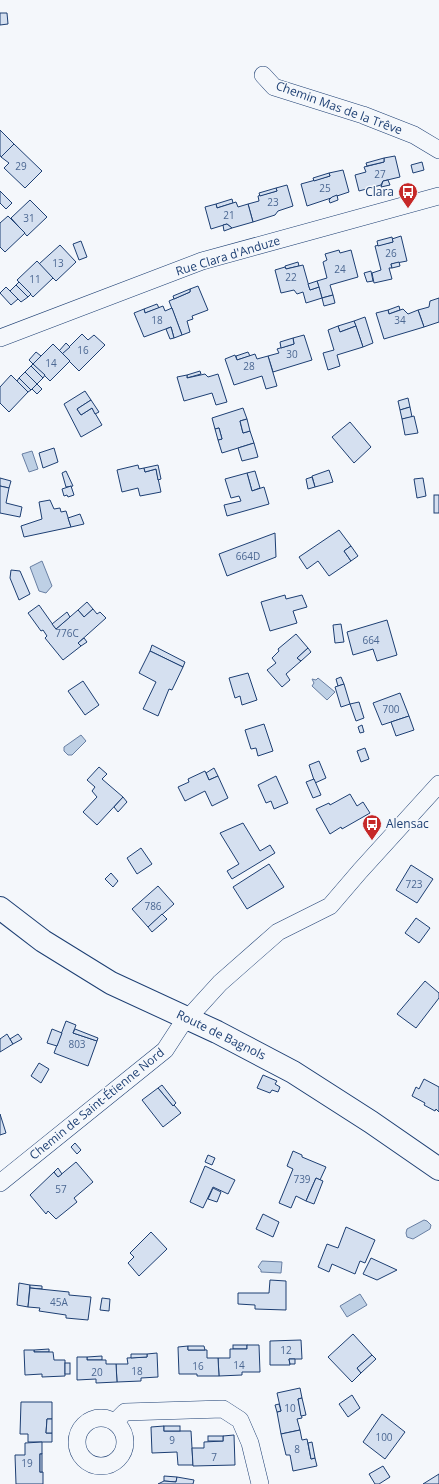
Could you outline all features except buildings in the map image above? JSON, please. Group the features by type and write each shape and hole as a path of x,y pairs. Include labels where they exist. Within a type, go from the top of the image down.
{"main road":[{"name":"Route de Bagnols","path":"0,908 77,964 111,983 188,1018 293,1072 372,1122 439,1170"}],"street":[{"name":"Chemin Mas de la Trêve","path":"263,75 274,87 363,115 414,135 439,150"},
{"name":"Rue Clara d'Anduze","path":"0,338 202,262 439,196"},
{"name":"Chemin de Saint-Étienne Nord","path":"0,1183 165,1050 180,1026 220,983 278,932 330,906 439,784"},
{"path":"115,1422 125,1412 223,1409 240,1420 250,1442 260,1484"}],"water":[{"path":"32,451 38,469 29,472 22,454"},
{"path":"42,561 52,586 46,593 39,591 30,567"},
{"path":"318,678 335,692 327,700 312,686 314,683 312,679 316,680"},
{"path":"81,735 86,741 72,755 68,755 64,751 64,747"},
{"path":"424,1220 431,1225 430,1229 413,1239 407,1237 407,1229"},
{"path":"262,1261 282,1262 281,1273 261,1272 258,1267"},
{"path":"360,1294 367,1305 347,1317 340,1306"}],"place":[{"name":"Clara","path":"408,209"},
{"name":"Alensac","path":"372,841"}]}
